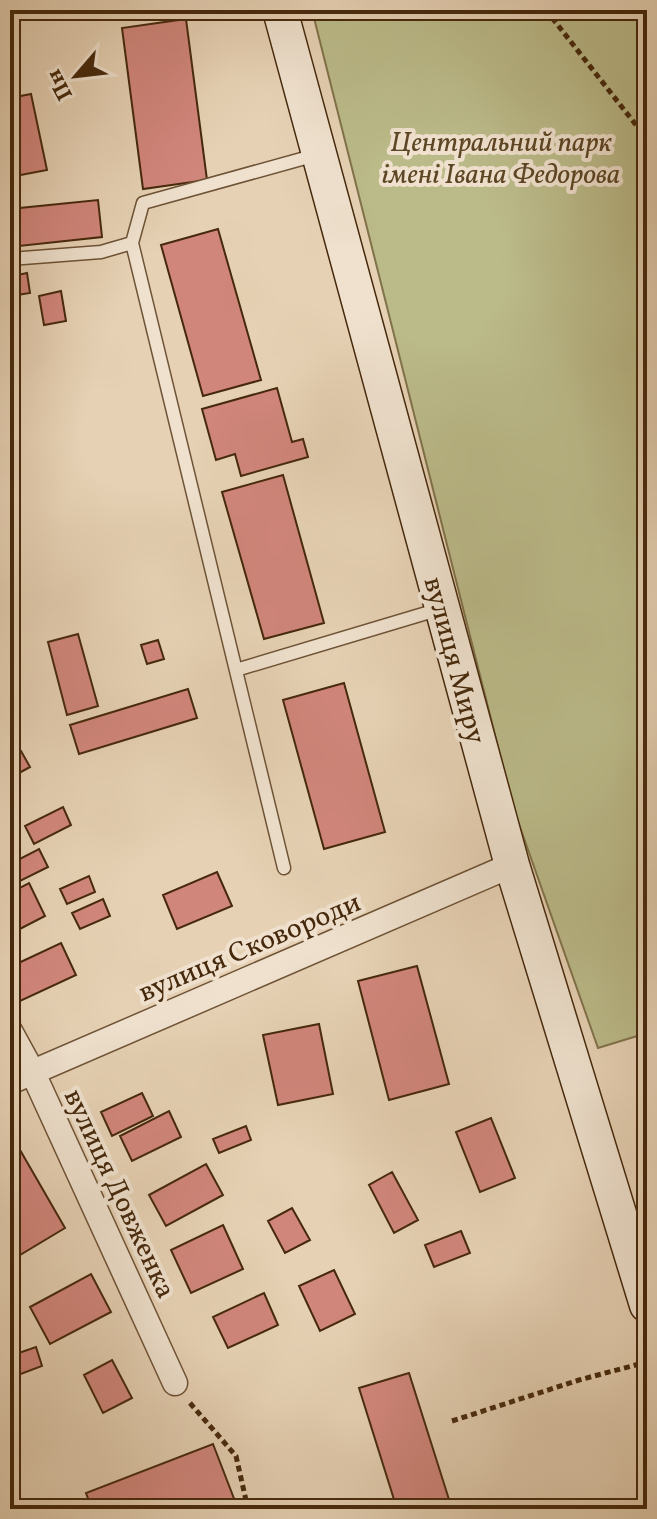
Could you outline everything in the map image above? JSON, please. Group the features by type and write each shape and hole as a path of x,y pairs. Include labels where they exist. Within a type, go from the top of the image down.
{"main road":[{"name":"вулиця Миру","path":"280,10 512,865 647,1305"}],"street":[{"name":"вулиця Сковороди","path":"21,1077 512,865"},
{"name":"вулиця Довженка","path":"10,1031 21,1077 175,1383"}],"lane":[{"path":"284,868 132,243 143,203 319,154"},
{"path":"10,259 101,252 132,243"},
{"path":"236,670 442,608"}],"path":[{"path":"546,10 647,139"},
{"path":"452,1421 579,1380 647,1362"},
{"path":"175,1383 236,1456 248,1509"}],"green space":[{"name":"Центральний парк імені Івана Федорова","path":"312,10 647,10 647,1033 598,1048 514,810"}],"building":[{"path":"10,10 45,10 45,12 10,16"},
{"path":"186,19 207,180 143,189 122,28"},
{"path":"31,94 47,170 10,177 10,98"},
{"path":"98,200 102,237 10,247 10,209"},
{"path":"218,229 261,380 203,396 161,245"},
{"path":"27,273 30,293 17,295 13,276"},
{"path":"61,291 66,321 44,325 39,296"},
{"path":"277,388 292,442 303,439 308,457 241,476 235,454 216,460 202,409"},
{"path":"283,475 324,623 264,639 222,492"},
{"path":"78,634 98,706 67,715 48,642"},
{"path":"158,640 164,659 147,664 141,645"},
{"path":"344,683 385,832 324,849 283,700"},
{"path":"188,689 197,718 79,754 70,725"},
{"path":"21,751 30,767 10,778 10,757"},
{"path":"63,807 71,825 34,844 25,826"},
{"path":"39,849 48,867 18,882 10,864"},
{"path":"217,872 232,906 177,929 163,895"},
{"path":"89,876 95,892 67,904 60,889"},
{"path":"29,883 45,916 10,934 10,893"},
{"path":"103,899 110,916 80,929 72,913"},
{"path":"61,943 76,975 18,1002 10,984 10,967"},
{"path":"417,966 449,1084 389,1100 358,981"},
{"path":"319,1024 333,1094 278,1105 263,1035"},
{"path":"142,1093 153,1116 112,1136 101,1112"},
{"path":"169,1111 181,1137 132,1161 120,1136"},
{"path":"491,1118 515,1178 480,1192 456,1132"},
{"path":"246,1126 251,1140 219,1153 213,1139"},
{"path":"16,1143 65,1228 10,1261 10,1146"},
{"path":"206,1164 223,1195 166,1226 149,1195"},
{"path":"392,1172 418,1220 394,1233 369,1185"},
{"path":"292,1208 310,1240 285,1253 268,1221"},
{"path":"223,1225 243,1269 191,1293 171,1250"},
{"path":"461,1231 470,1253 434,1267 425,1245"},
{"path":"334,1270 355,1314 320,1331 299,1286"},
{"path":"91,1274 111,1312 50,1344 30,1307"},
{"path":"264,1293 278,1325 228,1348 213,1317"},
{"path":"36,1347 42,1366 10,1378 10,1356"},
{"path":"112,1360 132,1398 103,1413 84,1375"},
{"path":"409,1373 452,1509 397,1509 359,1388"},
{"path":"213,1444 238,1509 92,1509 86,1493"}]}
